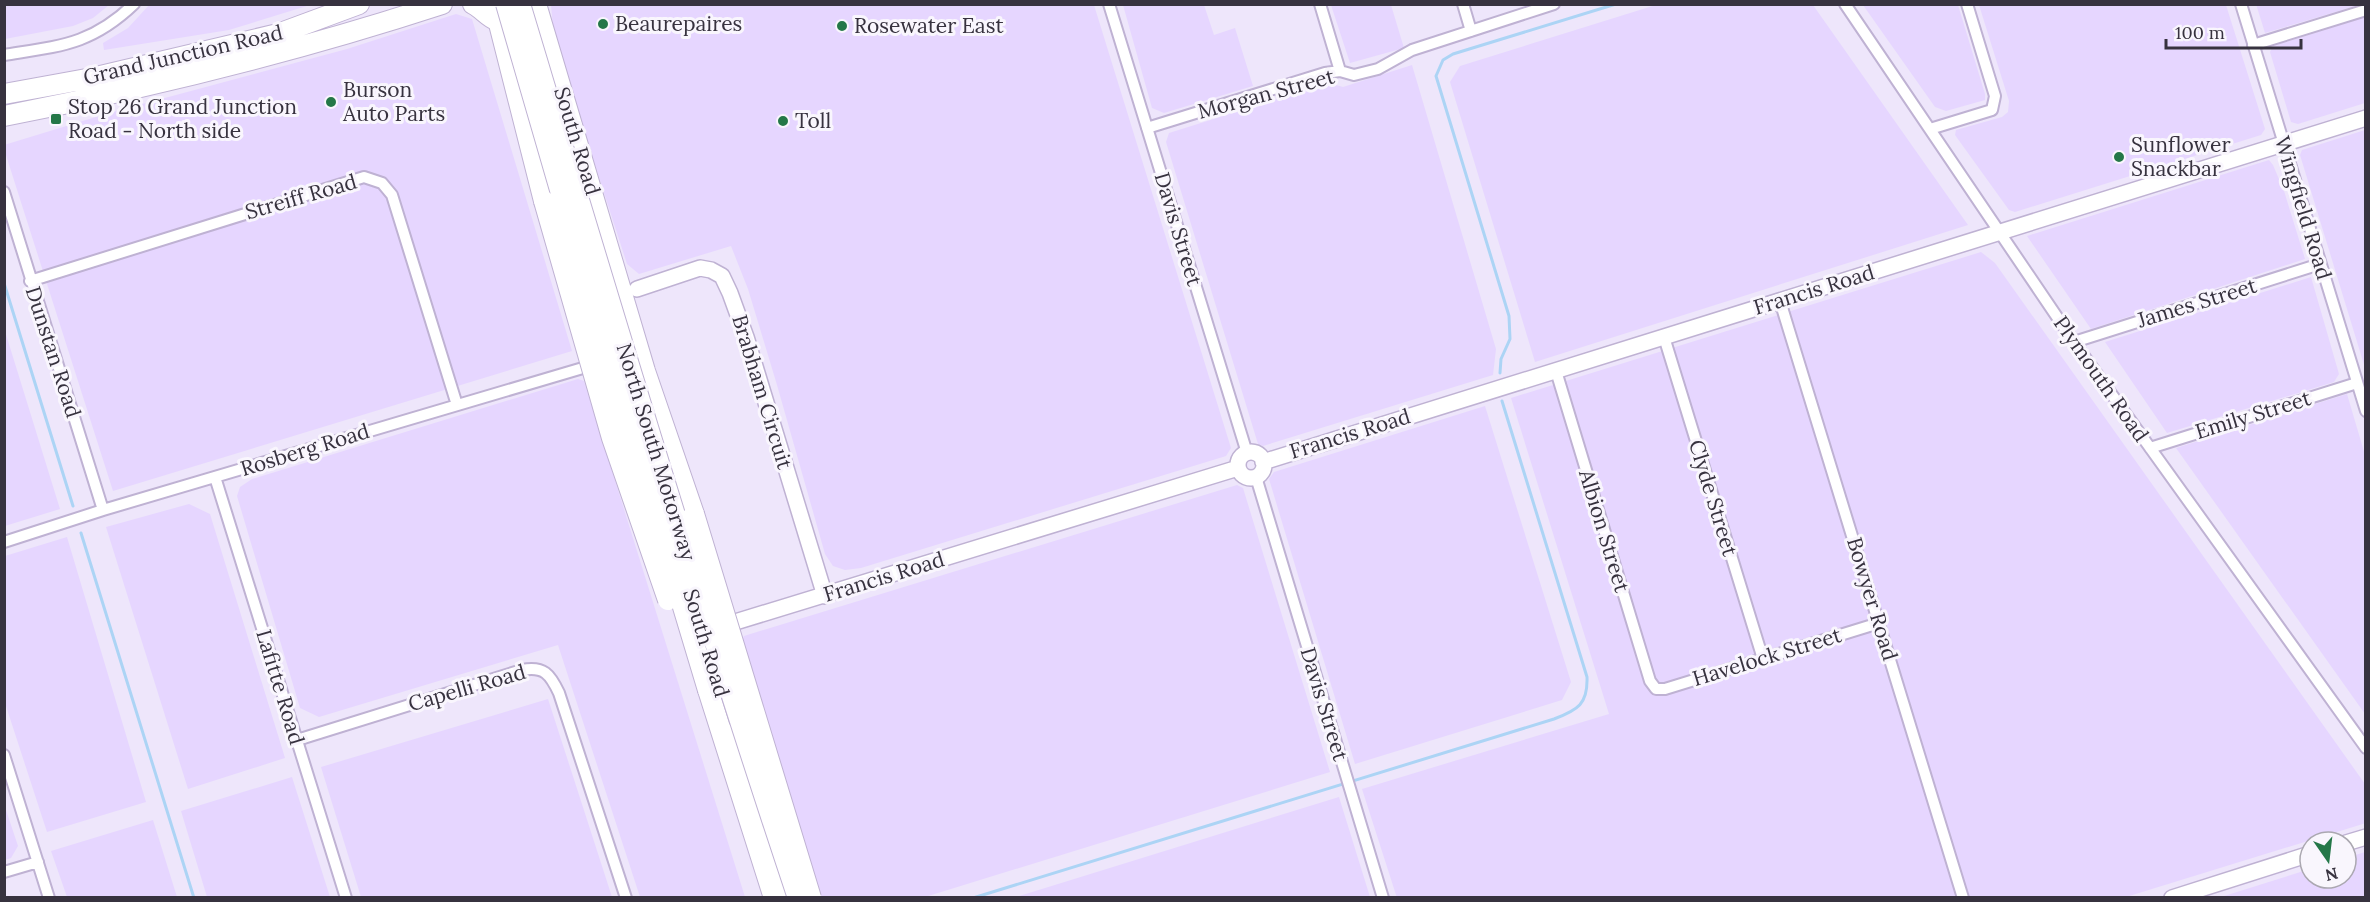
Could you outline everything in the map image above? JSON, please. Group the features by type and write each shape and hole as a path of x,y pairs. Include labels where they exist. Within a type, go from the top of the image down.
{"highway":[{"name":"Grand Junction Road","path":"4,94 92,78 278,34 359,4"},
{"name":"Grand Junction Road","path":"4,116 227,68 351,34 442,4"},
{"path":"473,4 488,17 499,10 544,201 612,438 639,521 679,630 708,690"},
{"name":"North South Motorway","path":"520,4 679,530 798,897"},
{"name":"North South Motorway","path":"499,10 774,897"},
{"name":"South Road","path":"539,10 618,276 632,296 645,371 694,514 812,897"}],"street":[{"path":"4,55 56,47 92,36 115,23 134,4"},
{"name":"Davis Street","path":"1109,4 1247,453"},
{"path":"1320,4 1340,71"},
{"path":"1463,4 1471,31"},
{"name":"Morgan Street","path":"1147,128 1325,73 1340,71 1354,75 1378,69 1412,50 1554,4"},
{"name":"Plymouth Road","path":"1845,4 2074,342 2366,748"},
{"path":"1930,129 1992,110 1995,96 1967,4"},
{"name":"Wingfield Road","path":"2241,4 2366,411"},
{"path":"2253,45 2366,10"},
{"name":"Francis Road","path":"1263,462 2366,118"},
{"name":"Streiff Road","path":"30,281 364,177 382,183 392,195 457,405"},
{"name":"Dunstan Road","path":"4,192 30,281 104,510"},
{"name":"James Street","path":"2074,342 2320,264"},
{"name":"Brabham Circuit","path":"632,296 700,268 711,270 722,276 746,337 825,596"},
{"name":"Bowyer Road","path":"1780,301 1963,897"},
{"name":"Clyde Street","path":"1664,337 1763,658"},
{"name":"Rosberg Road","path":"4,542 104,510 606,361"},
{"name":"South Road","path":"606,361 619,367 625,377 702,632 788,897"},
{"name":"Albion Street","path":"1556,370 1650,681 1656,689"},
{"name":"Emily Street","path":"2150,448 2357,383"},
{"path":"1247,453 1255,453 1263,462 1262,470 1256,477 1243,476 1238,468 1240,457 1247,453"},
{"name":"Francis Road","path":"702,632 1238,468"},
{"name":"Lafitte Road","path":"215,477 346,897"},
{"name":"Davis Street","path":"1256,477 1383,897"},
{"name":"Havelock Street","path":"1656,689 1665,689 1879,623"},
{"name":"Capelli Road","path":"297,740 522,670 534,668 544,671 553,681 559,693 626,897"},
{"path":"4,755 49,897"},
{"path":"2172,897 2298,859"},
{"path":"4,872 38,862"}],"shaded area":[{"path":"5,4 109,5 93,18 73,26 5,39"},
{"path":"150,4 310,5 229,30 104,50 103,43 128,28"},
{"path":"1659,4 1813,5 1968,225 1535,362 1450,82 1460,66"},
{"path":"2256,4 2359,4 2359,5 2265,33"},
{"path":"551,5 1094,5 1231,448 1226,456 861,568 845,570 833,566 825,554 748,289 731,246 639,274 627,264 554,38"},
{"path":"1123,5 1204,5 1214,35 1235,28 1253,86 1164,113 1152,108"},
{"path":"1331,5 1391,5 1404,48 1350,63"},
{"path":"1863,5 1958,5 1985,100 1946,111 1935,107"},
{"path":"1979,5 2226,5 2265,129 2261,135 2015,212 2009,210 1955,135 1956,130 2002,117 2008,112 2009,101"},
{"path":"456,14 472,19 572,351 113,491 4,145 109,113 347,49"},
{"path":"2365,17 2365,103 2298,124 2291,122 2270,52 2273,46"},
{"path":"1412,65 1496,349 1493,375 1263,446 1258,444 1166,142 1169,133 1329,83 1343,87"},
{"path":"2366,130 2365,368 2300,155 2302,150"},
{"path":"2269,160 2284,191 2305,259 2091,329 2027,236"},
{"path":"1981,252 1995,263 2365,784 2366,823 2343,830 2298,830 2298,844 2126,897 1397,898 1362,789 1609,714 1511,398"},
{"path":"2311,277 2339,374 2334,382 2167,433 2105,342"},
{"path":"4,328 60,509 5,526 4,526"},
{"path":"578,379 584,381 745,897 640,897 558,645 319,717 300,708 237,496 240,487 252,479"},
{"path":"2347,394 2365,455 2365,714 2176,448"},
{"path":"1485,406 1571,682 1562,700 1355,764 1269,479 1274,472"},
{"path":"1237,485 1243,488 1330,772 925,897 818,897 741,643 744,636"},
{"path":"189,504 210,514 285,758 188,789 106,527"},
{"path":"67,537 146,802 47,832 5,703 5,556"},
{"path":"548,699 612,897 361,897 321,767"},
{"path":"292,777 330,897 207,897 181,811"},
{"path":"1339,797 1370,897 1016,897"},
{"path":"4,804 18,846 11,858 5,860"},
{"path":"153,820 177,897 67,897 51,851"},
{"path":"2365,852 2365,897 2221,897 2298,873 2298,890 2358,890 2358,854"}],"waterway":[{"path":"1500,373 1501,359 1510,339 1509,316 1436,76 1443,60 1453,54 1616,4"},
{"path":"4,283 73,506"},
{"path":"973,898 1554,719 1580,705 1586,694 1587,677 1502,401"},
{"path":"81,533 194,898"}],"place":[{"name":"Beaurepaires","path":"603,24"},
{"name":"Rosewater East","path":"842,26"},
{"name":"Burson Auto Parts","path":"331,102"},
{"name":"Stop 26 Grand Junction Road - North side","path":"56,119"},
{"name":"Toll","path":"783,121"},
{"name":"Sunflower Snackbar","path":"2119,157"}]}
